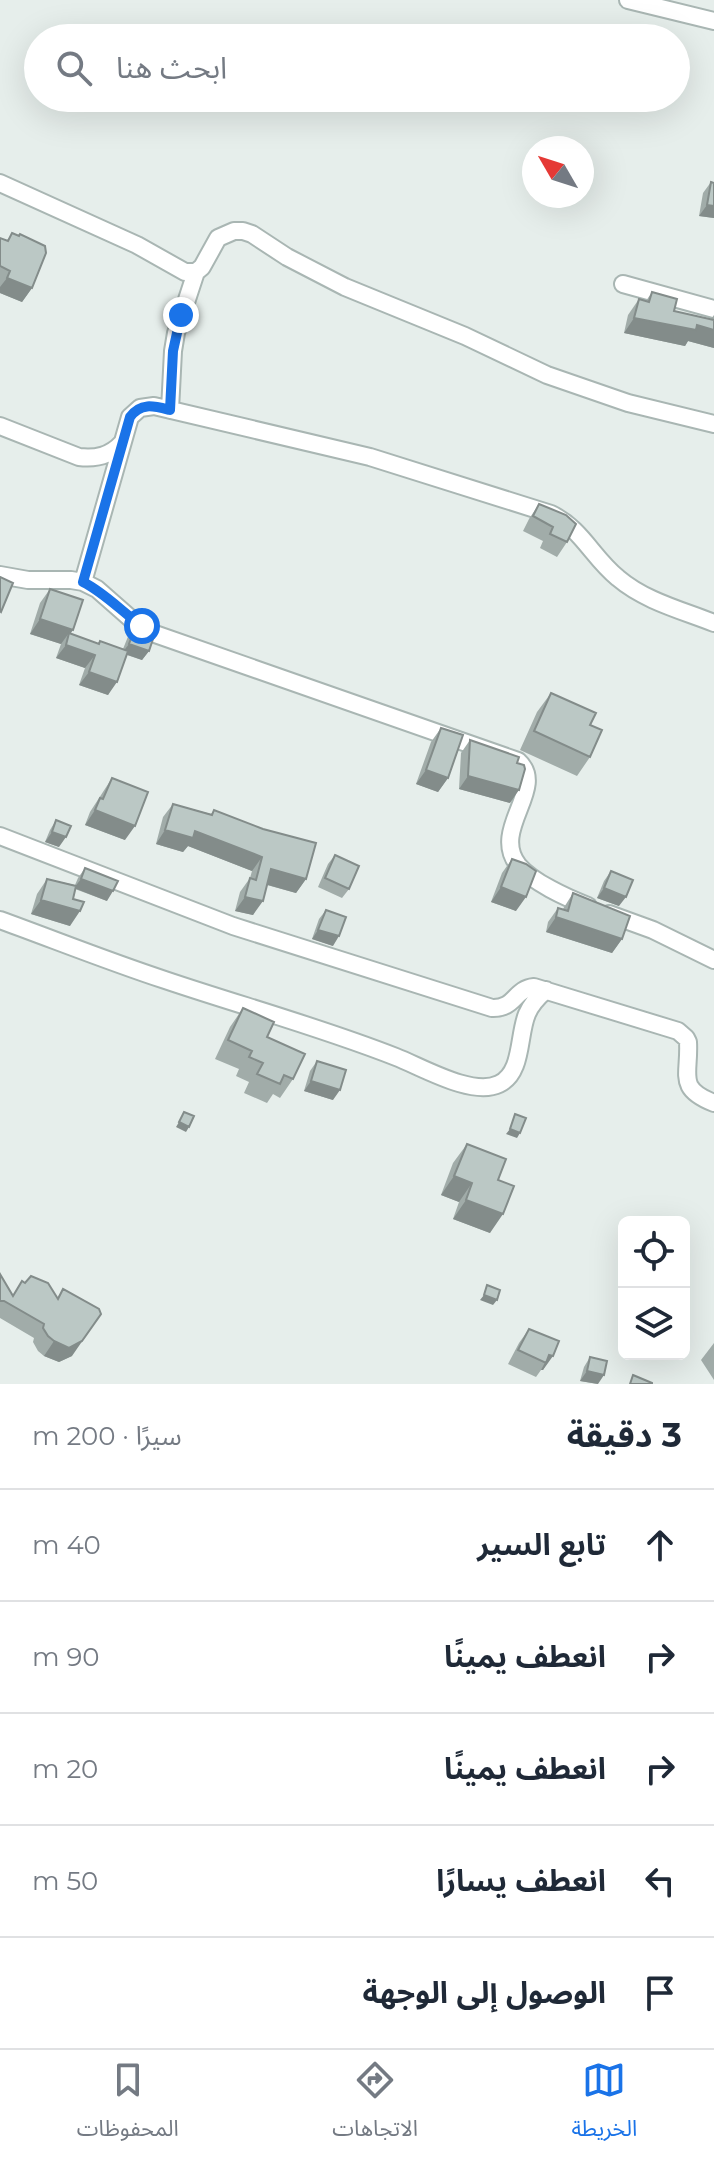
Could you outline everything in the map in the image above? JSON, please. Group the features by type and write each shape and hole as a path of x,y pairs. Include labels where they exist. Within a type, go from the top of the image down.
{"street":[{"path":"628,0 714,21"},
{"path":"0,183 144,248 180,270 196,272"},
{"path":"170,410 176,333 196,272 218,238 234,231 243,231 345,287 465,336 547,375 628,403 714,424"},
{"path":"623,284 714,309"},
{"path":"83,582 130,417 140,408 154,406 370,457 551,514 571,525 606,567 630,588 714,623"},
{"path":"0,426 79,457 108,454 123,441"},
{"path":"0,575 28,580 83,582 97,589 130,618 155,634 518,761 525,769 528,780 509,838 512,856 523,871 575,900 653,930 714,960"},
{"path":"0,836 233,926 426,989 492,1008 507,1006 525,988 534,987 683,1034 689,1047 688,1084 696,1094 714,1103"},
{"path":"0,920 166,981 360,1043 473,1087 495,1086 511,1074 527,1014 546,990"}],"building":[{"path":"711,182 714,183 714,206 707,205"},
{"path":"12,233 45,246 46,253 32,288 7,278 10,271 0,266 0,238 8,241"},
{"path":"652,292 677,299 674,311 714,320 714,330 697,325 696,330 634,318 639,299 649,302"},
{"path":"539,504 566,515 576,524 567,542 550,534 553,527 533,516"},
{"path":"0,577 13,583 1,612 0,611"},
{"path":"50,589 83,600 73,630 40,619"},
{"path":"136,625 155,633 149,651 129,644"},
{"path":"69,633 128,651 117,682 89,672 95,655 66,645"},
{"path":"551,693 596,713 590,725 602,730 590,757 534,731"},
{"path":"441,728 463,735 448,778 426,770"},
{"path":"470,740 519,757 517,763 524,765 525,769 519,790 468,776"},
{"path":"112,778 148,792 135,826 95,810"},
{"path":"173,804 212,815 214,810 263,829 316,843 306,879 271,869 263,901 245,897 250,878 256,880 262,857 195,831 193,838 165,830"},
{"path":"56,820 71,826 66,837 52,832"},
{"path":"335,855 359,866 349,889 325,878"},
{"path":"512,859 536,871 526,897 501,887"},
{"path":"85,868 118,881 113,891 81,879"},
{"path":"611,871 633,880 626,897 604,888"},
{"path":"47,879 76,886 73,899 84,902 80,911 41,900"},
{"path":"573,893 630,916 622,939 556,917 558,908 568,911"},
{"path":"326,910 346,917 339,936 318,930"},
{"path":"243,1008 274,1022 267,1037 305,1054 293,1079 284,1075 280,1084 257,1074 263,1063 249,1057 252,1051 228,1040"},
{"path":"317,1061 346,1070 340,1090 311,1081"},
{"path":"184,1112 194,1116 189,1127 179,1122"},
{"path":"515,1114 526,1118 520,1133 510,1129"},
{"path":"467,1144 506,1159 498,1180 514,1186 503,1214 466,1200 472,1183 454,1176"},
{"path":"0,1274 13,1296 22,1281 25,1283 31,1276 48,1283 58,1299 63,1289 99,1309 101,1314 82,1341 69,1348 48,1336 44,1324 0,1301"},
{"path":"487,1285 500,1290 497,1300 484,1295"},
{"path":"529,1329 559,1341 553,1356 549,1355 546,1363 518,1350"},
{"path":"590,1357 607,1361 604,1375 587,1371"},
{"path":"633,1375 652,1383 652,1384 630,1384"}],"route":[{"path":"142,626 97,589 83,582 130,417 147,406 170,410 173,351 181,315"}]}
